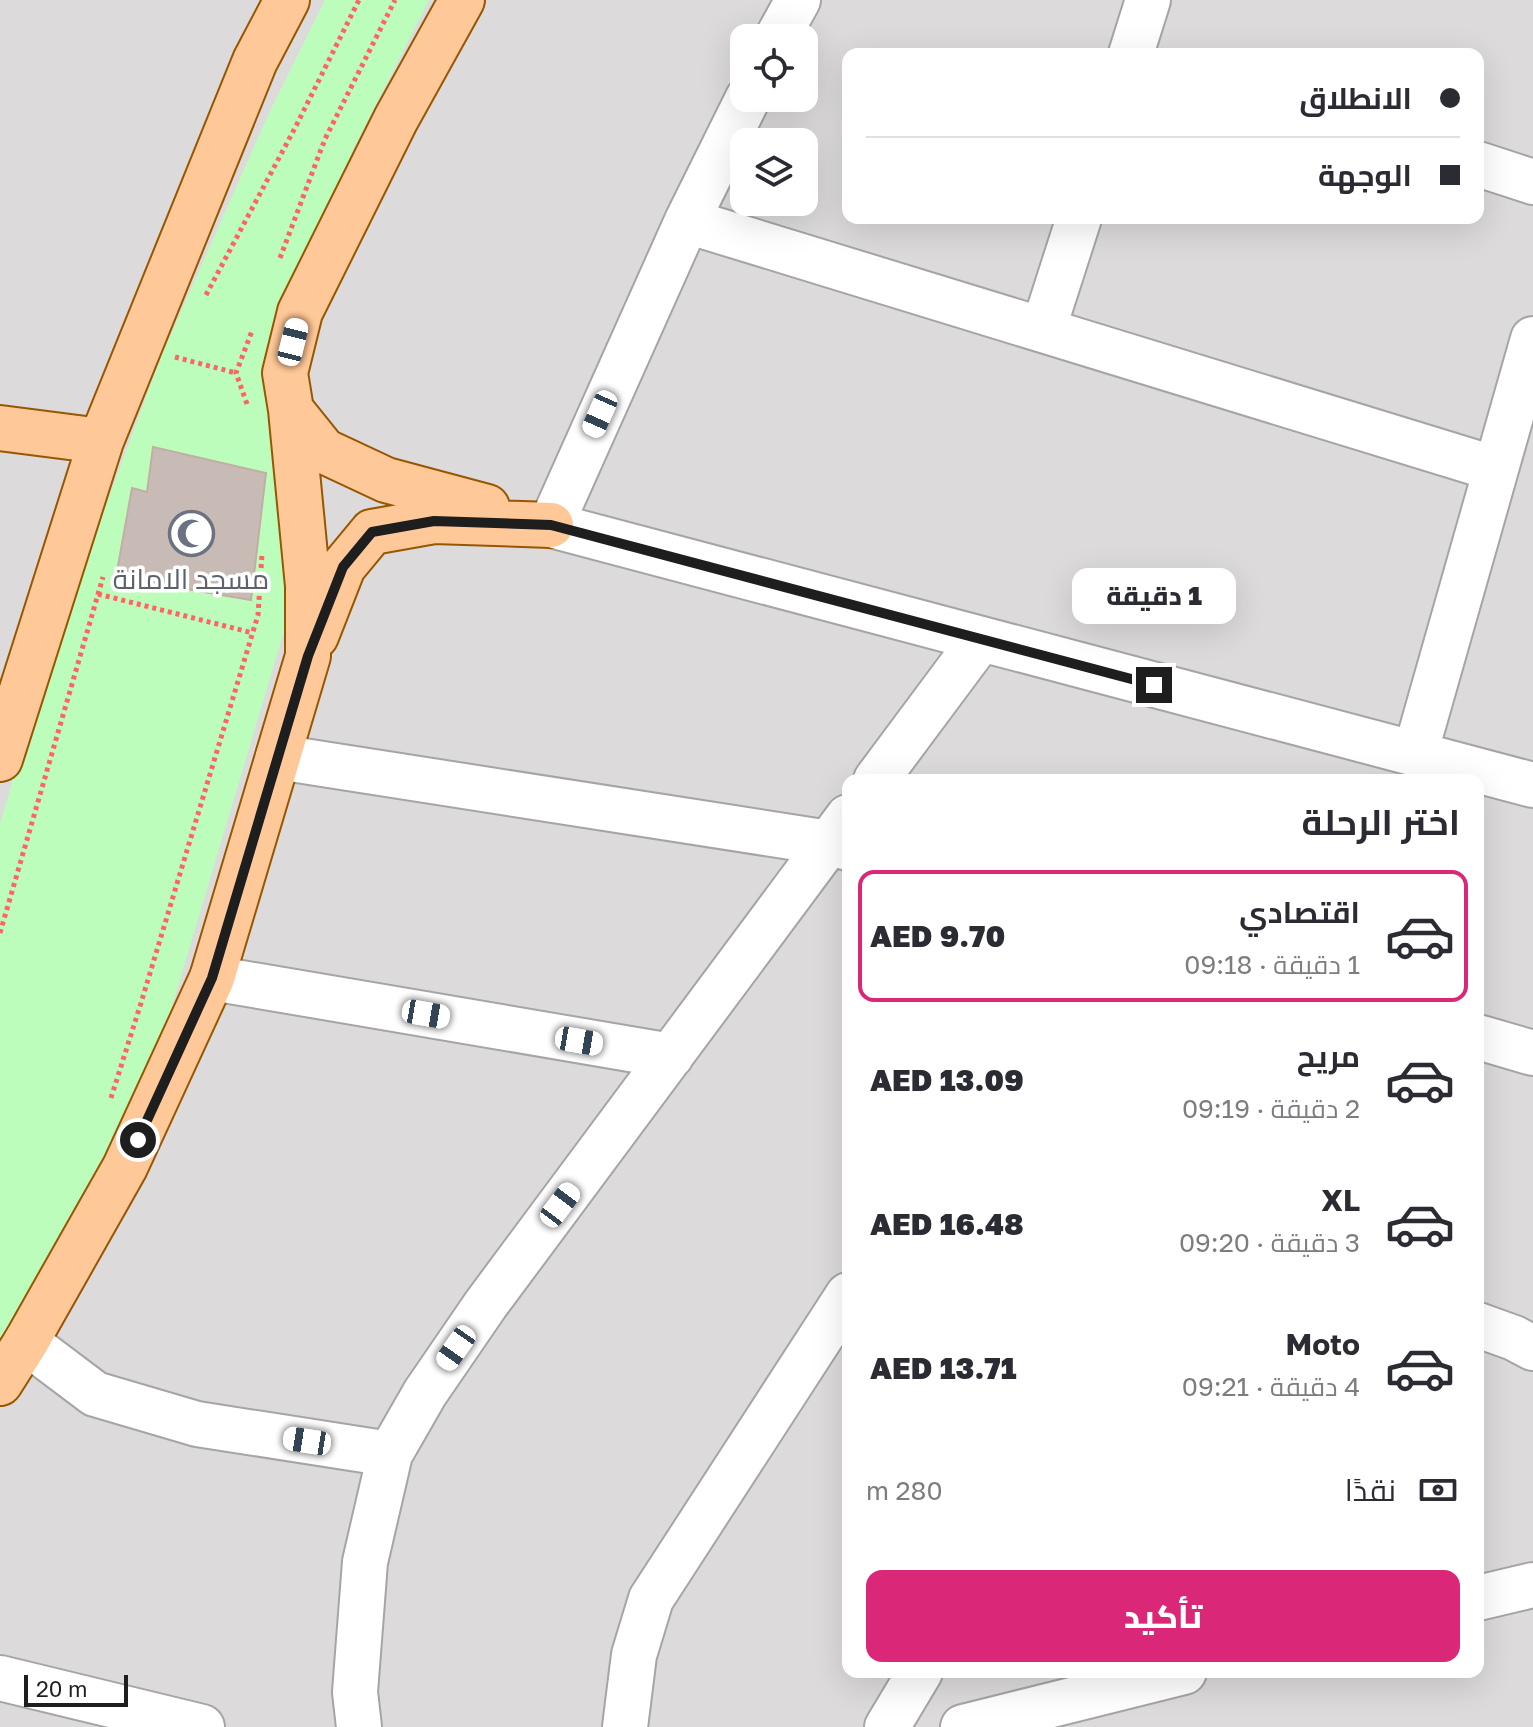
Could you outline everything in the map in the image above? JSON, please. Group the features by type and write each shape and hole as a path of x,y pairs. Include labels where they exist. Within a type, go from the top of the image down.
{"main road":[{"path":"0,759 101,441 255,61 287,0"},
{"path":"308,656 308,586 271,411 285,373 300,312 396,119 462,0"},
{"path":"271,411 324,451 386,480 551,525"},
{"path":"0,428 101,441"},
{"path":"0,1383 125,1167 212,978 308,656 343,567 372,532 434,521 551,525"}],"street":[{"path":"785,24 798,0"},
{"path":"1134,48 1148,0"},
{"path":"741,112 687,221 551,525 1533,785"},
{"path":"1484,166 1533,182"},
{"path":"687,221 1496,469"},
{"path":"1043,330 1077,224"},
{"path":"1415,754 1533,339"},
{"path":"880,774 981,639"},
{"path":"278,757 842,836 671,1056 486,1304 425,1393 390,1454 365,1562 355,1692 359,1727"},
{"path":"212,978 671,1056"},
{"path":"1484,1039 1533,1053"},
{"path":"625,1727 634,1655 651,1599 842,1304"},
{"path":"1484,1327 1533,1348"},
{"path":"26,1342 95,1394 197,1424 390,1454"},
{"path":"1484,1597 1533,1585"},
{"path":"0,1678 185,1725"},
{"path":"887,1727 916,1678"},
{"path":"963,1727 1160,1678"}],"path":[{"path":"202,302 359,0"},
{"path":"275,271 325,139 395,0"},
{"path":"236,373 253,329"},
{"path":"168,366 173,356 236,373 271,411"},
{"path":"109,1102 253,633 258,615 262,554"},
{"path":"0,933 106,564"},
{"path":"98,594 253,633"}],"shaded area":[{"path":"0,0 1533,0 1533,1727 0,1727"}],"green space":[{"path":"325,0 429,0 352,152 266,377 288,618 170,1013 127,1142 0,1372 0,824 44,673 160,359 269,113"}],"building":[{"name":"مسجد الامانة","path":"153,447 266,473 251,600 116,577 132,488 147,492"}],"place":[{"name":"مسجد الامانة","path":"191,534"}],"route":[{"path":"138,1140 212,978 308,656 343,567 372,532 434,521 551,525 1154,685"}]}
